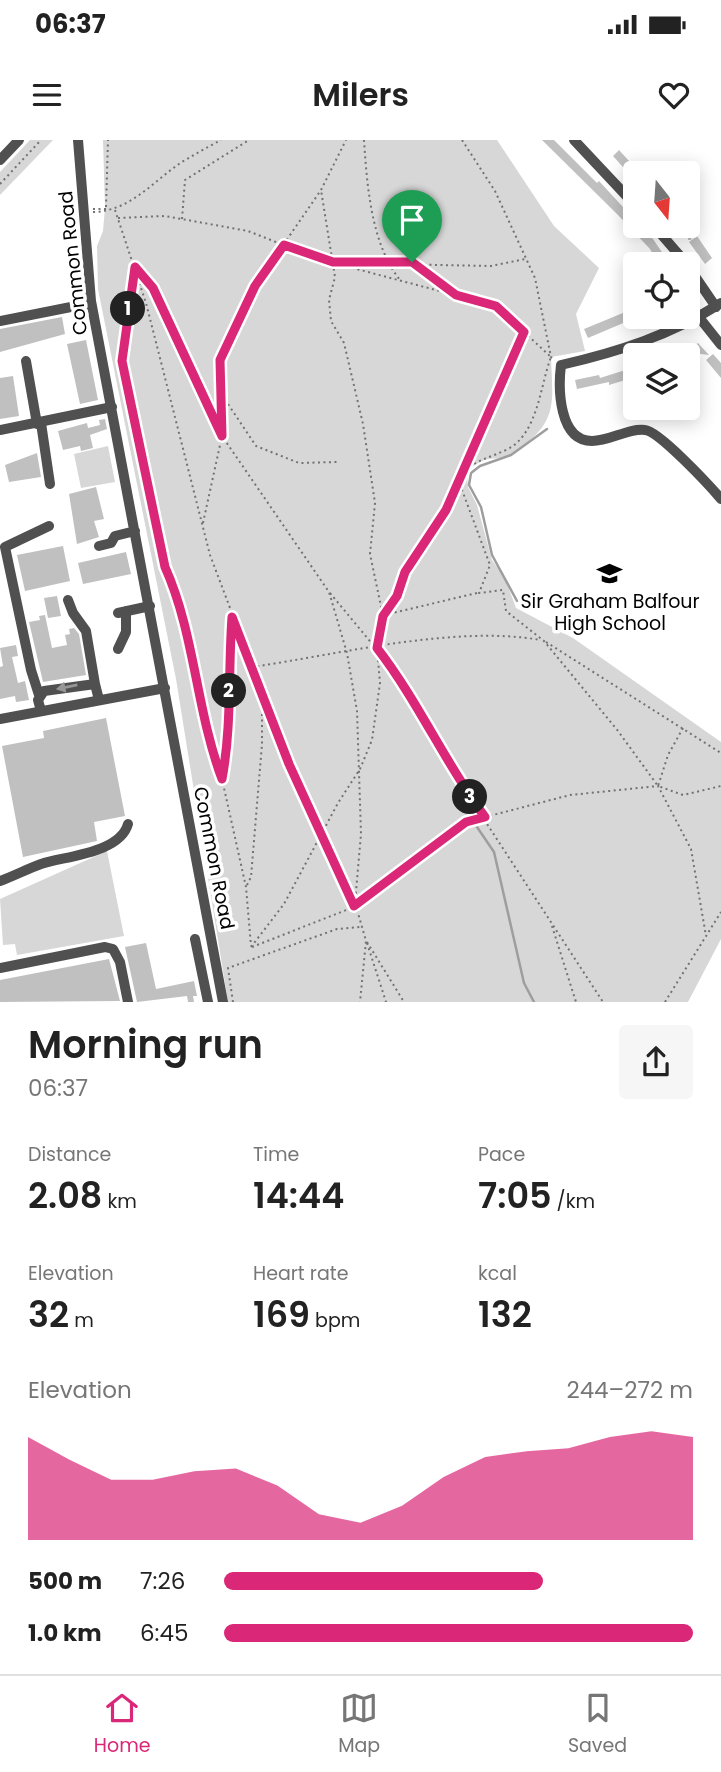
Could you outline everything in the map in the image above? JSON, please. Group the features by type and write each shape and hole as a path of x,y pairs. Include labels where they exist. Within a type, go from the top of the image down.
{"street":[{"path":"0,160 19,140"},
{"name":"Common Road","path":"78,140 91,303 223,1002"},
{"path":"574,140 623,192"},
{"path":"664,238 676,252"},
{"path":"700,282 718,305 700,315"},
{"path":"0,320 91,303"},
{"path":"700,319 721,345"},
{"path":"669,329 621,351 561,365 564,418 570,430 580,439 593,441 645,430 657,434 702,476 721,499"},
{"path":"26,361 50,484"},
{"path":"0,430 39,423 63,413 112,407"},
{"path":"41,711 5,547 49,526"},
{"path":"99,546 111,543 115,536 135,531"},
{"path":"68,600 73,613 86,631 99,700"},
{"path":"118,649 124,615 150,606"},
{"path":"39,695 44,691 95,684"},
{"path":"0,719 165,688"},
{"path":"0,881 41,864 107,845 122,836 128,824"},
{"path":"195,939 208,1002"},
{"path":"0,968 105,947 113,949 120,962 128,1002"}],"path":[{"path":"0,184 41,140"},
{"path":"107,209 108,140"},
{"path":"84,211 115,210 183,162 221,140"},
{"path":"182,219 186,180 249,140"},
{"path":"202,526 222,436 220,360 255,286 321,190 346,140"},
{"path":"364,140 367,182 386,262 401,281"},
{"path":"462,140 495,191 535,278 551,357 529,430 510,448 476,461 464,471 462,490 489,565 479,593"},
{"path":"251,947 284,904 360,769 372,740 380,683 377,648 383,616 370,554 376,503 363,424 344,343 331,321 329,300 335,276 321,190"},
{"path":"115,210 135,267 202,526 232,617 321,835 354,906 386,1002"},
{"path":"118,217 165,216 248,231 333,262 496,306 561,365"},
{"path":"333,262 412,262 491,267 526,259"},
{"path":"412,262 456,295"},
{"path":"135,267 153,288 222,436 329,592 403,681 461,784 603,1002"},
{"path":"135,267 122,361 165,567 177,594 208,742 222,779 246,887 251,947"},
{"path":"383,616 397,596 405,572 446,510 524,332"},
{"path":"221,394 256,446 299,463 338,463"},
{"path":"383,616 459,595 503,590 506,611 544,641 684,727 721,753"},
{"path":"329,592 347,653 356,711 361,834 354,906"},
{"path":"222,779 230,739 228,668 232,617"},
{"path":"251,667 377,648 508,634 544,641 618,731 658,786 691,849 706,936"},
{"path":"246,887 251,877 262,744 262,695"},
{"path":"658,786 668,755 684,727"},
{"path":"251,947 354,906 466,822 570,794 658,786 683,795 721,786"},
{"path":"665,1002 721,912"},
{"path":"551,923 576,1002"},
{"path":"233,1002 228,968 337,929 362,927"},
{"path":"360,1002 366,941"},
{"path":"366,941 404,1002"}],"shaded area":[{"path":"30,140 53,140 0,195 0,172"},
{"path":"103,140 497,140 554,226 599,268 576,314 585,351 551,357 551,406 544,425 536,435 511,454 486,460 471,468 467,474 468,487 477,505 492,560 505,578 516,608 573,638 721,742 721,939 688,1002 228,1002 176,679 98,289 97,246 103,231 105,208"},
{"path":"108,446 115,482 81,488 74,454"},
{"path":"107,851 124,936 17,955 15,944 3,945 0,899"}],"building":[{"path":"542,140 554,140 597,183 599,181 623,207 623,220"},
{"path":"619,150 629,161 623,161 623,167 613,156"},
{"path":"640,238 652,238 662,252 652,252"},
{"path":"698,238 712,258 705,264 700,252 696,252 689,242"},
{"path":"623,313 623,323 588,338 584,329"},
{"path":"62,317 65,334 0,352 0,329"},
{"path":"86,340 98,400 80,404 67,344"},
{"path":"700,345 709,355 700,354"},
{"path":"713,354 721,363 721,378 706,360"},
{"path":"623,371 623,381 577,389 575,380 599,375 600,378"},
{"path":"13,376 19,416 0,419 0,378"},
{"path":"105,419 107,429 90,435 93,448 81,451 80,446 63,450 58,431 87,423 88,428 100,425 99,420"},
{"path":"37,453 41,477 9,482 5,465"},
{"path":"96,487 104,519 94,521 99,537 77,544 69,494"},
{"path":"63,546 70,581 25,591 17,555"},
{"path":"126,552 131,574 83,584 78,563"},
{"path":"57,596 61,616 48,618 44,598"},
{"path":"45,615 52,648 67,645 65,635 70,634 69,629 74,628 79,634 86,675 43,682 29,622 40,620 39,616"},
{"path":"16,645 18,656 12,657 18,683 25,681 29,700 16,702 15,696 0,699 0,667 3,666 0,648"},
{"path":"106,718 125,816 94,822 97,841 23,857 2,746 44,738 43,731"},
{"path":"146,943 156,989 194,981 197,996 193,996 194,1002 188,1002 187,996 137,1002 125,947"},
{"path":"109,959 120,1001 0,1002 0,980"}],"waterway":[{"path":"517,601 492,555 481,507 469,485 471,473 480,466 511,455 547,429"},
{"path":"477,827 494,852 524,983 534,1002"}],"place":[{"name":"Sir Graham Balfour High School","path":"610,573"}],"route":[{"path":"284,245 333,262 412,262 456,295 496,306 524,332 446,510 405,572 397,596 383,616 377,648 403,681 461,784 485,817 466,822 354,906 289,764 232,617 228,668 230,739 222,779 208,742 177,594 165,567 138,446 122,361 124,328 135,267 153,288 178,349 222,436 220,360 255,286 284,245"}]}
